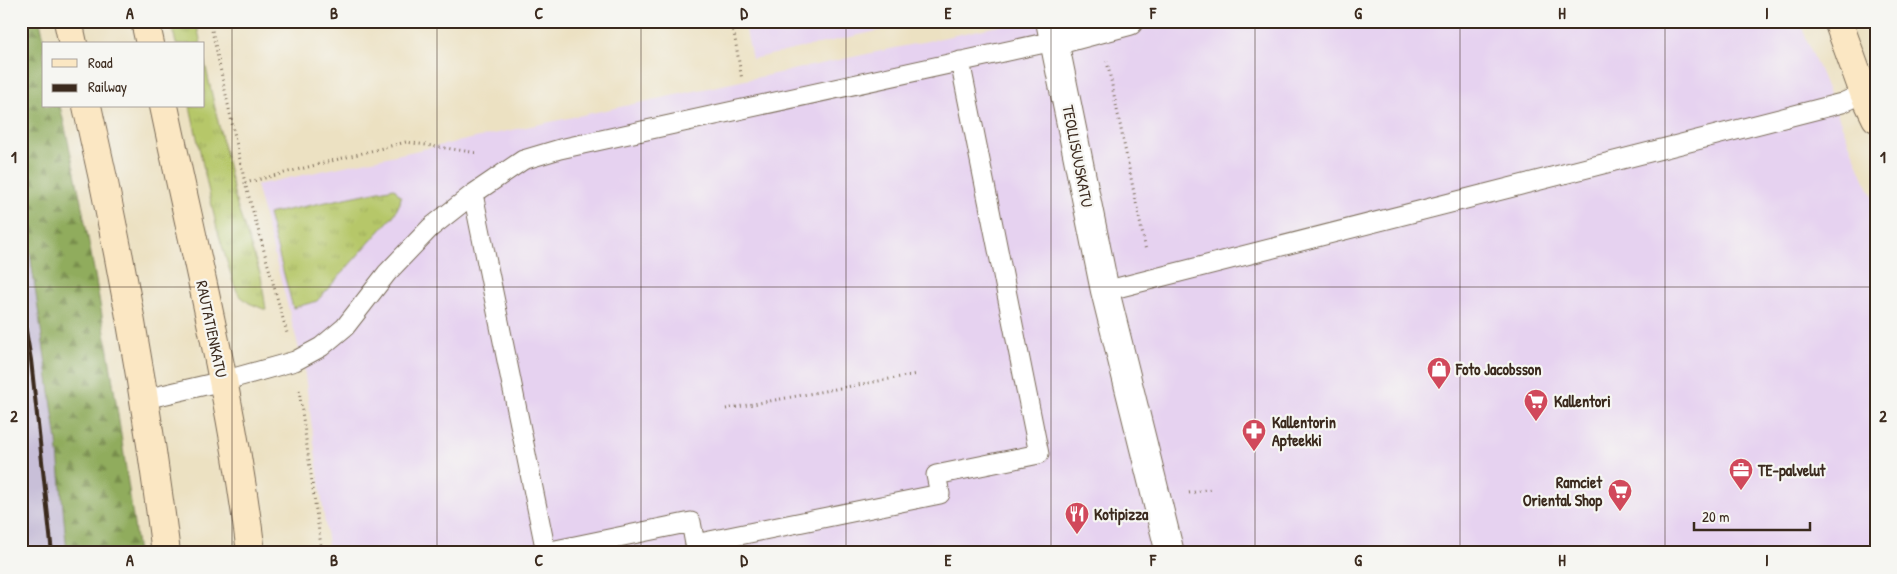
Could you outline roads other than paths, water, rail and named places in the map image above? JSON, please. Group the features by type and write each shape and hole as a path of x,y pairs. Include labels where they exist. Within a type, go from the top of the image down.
{"main road":[{"path":"68,21 73,42"},
{"path":"145,21 150,42"},
{"path":"1838,21 1864,93 1876,118"},
{"path":"87,108 122,275 145,400 166,553"},
{"name":"RAUTATIENKATU","path":"164,108 223,381 243,490 251,553"}],"street":[{"path":"1052,31 1102,28 1129,21"},
{"name":"TEOLLISUUSKATU","path":"1052,31 1105,291 1170,553"}],"lane":[{"path":"145,400 223,381 295,360 321,347 345,327 387,274 430,228 473,194 523,160 560,149 960,62 1052,31"},
{"path":"473,194 546,552 690,522 695,544 940,494 936,475 1039,454 960,62"},
{"path":"1105,291 1842,103 1864,93"}],"railway":[{"path":"21,301 31,360 52,553"}],"place":[{"name":"Foto Jacobsson","path":"1439,390"},
{"name":"Kallentori","path":"1536,422"},
{"name":"Kallentorin Apteekki","path":"1254,452"},
{"name":"TE-palvelut","path":"1741,491"},
{"name":"Ramciet Oriental Shop","path":"1620,512"},
{"name":"Kotipizza","path":"1077,535"}]}
